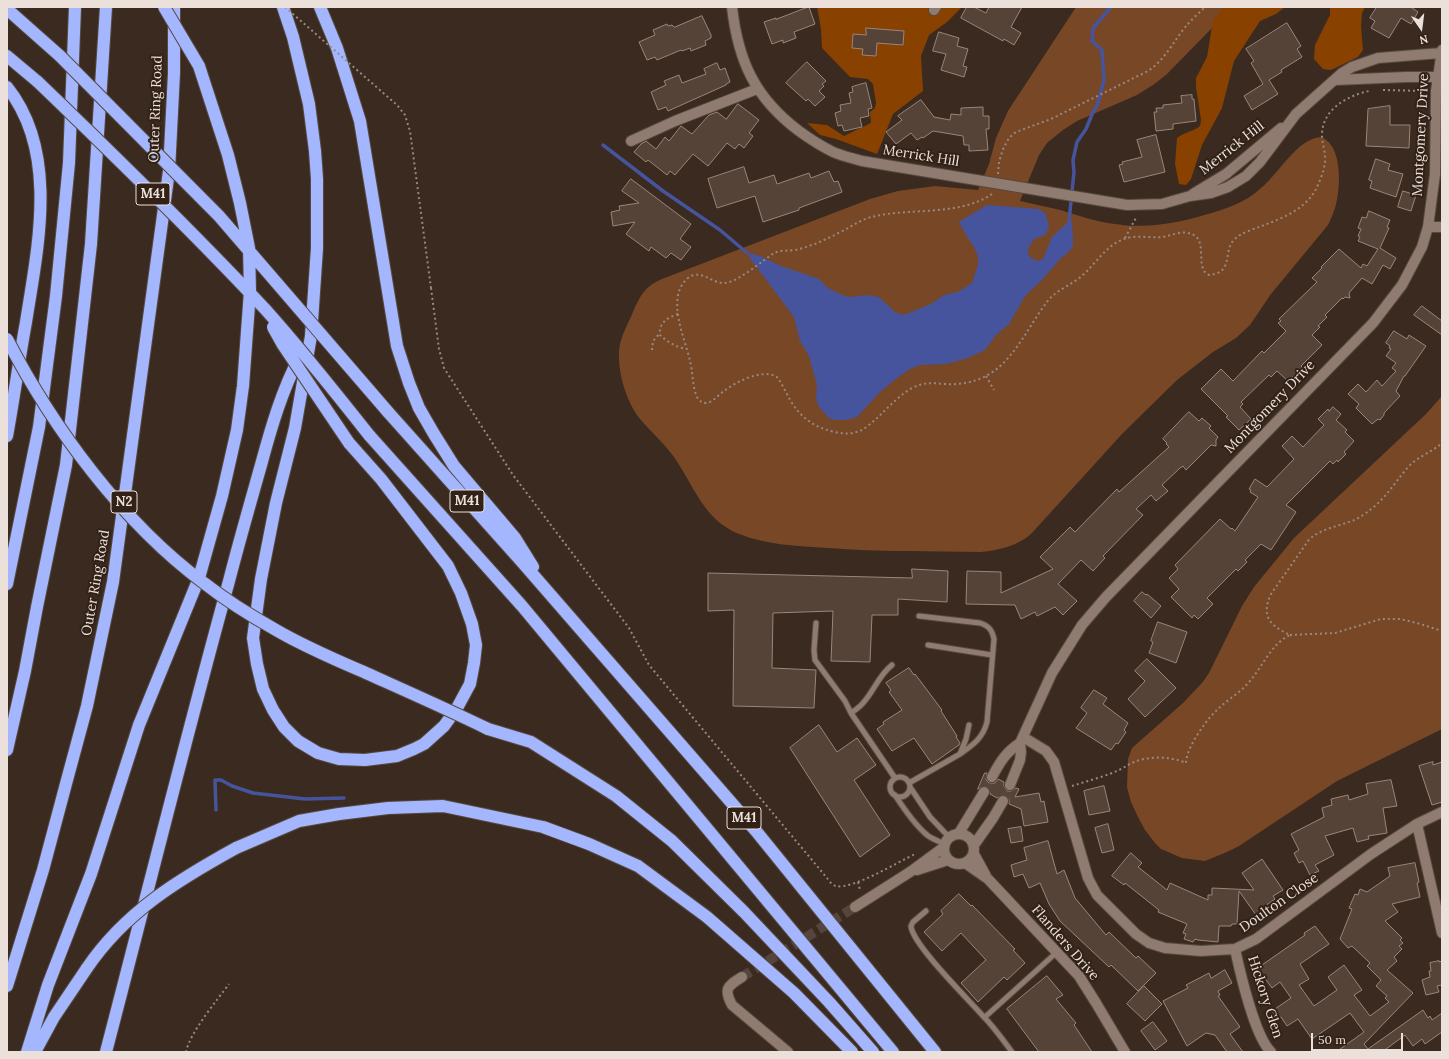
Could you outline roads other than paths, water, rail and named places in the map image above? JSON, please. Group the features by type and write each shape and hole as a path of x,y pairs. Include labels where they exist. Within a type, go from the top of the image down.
{"highway":[{"path":"12,7 60,56"},
{"path":"7,584 39,427 56,296 69,163 75,7"},
{"path":"7,750 25,671 66,465 91,244 106,7"},
{"path":"27,1052 48,985 91,874 139,725 199,578 222,496 237,430 243,386 250,291 249,248 240,203 228,155 198,66 164,7"},
{"name":"Outer Ring Road","path":"7,986 43,870 71,765 90,691 113,582 169,171 174,73 174,7"},
{"path":"265,310 283,345 349,443 382,480 448,566 461,593 470,618 476,645 470,684 457,708 444,726 424,744 397,756 364,760 339,759 318,753 298,741 284,727 273,710 263,688 253,638 261,579 276,503 295,428 311,336 317,248 317,179 309,104 293,37 284,7"},
{"path":"320,7 337,48 360,121 397,346 419,408 454,466 515,538 530,561 545,589"},
{"name":"M41","path":"7,9 60,56 219,216 388,412 756,831 935,1052"},
{"name":"M41","path":"7,56 38,82 128,168 265,310 322,376 369,435 522,606 893,1052"},
{"path":"7,87 22,110 29,127 35,147 39,169 41,195 38,233 28,304 7,436"},
{"path":"106,1052 214,634 268,440 282,397 295,366 311,336"},
{"path":"7,339 31,383 81,458 136,522 203,583 277,631 488,728 531,742 616,796 672,841 749,917 829,1002 873,1052"},
{"path":"35,1052 54,1017 99,950 134,914 151,900 193,871 236,848 299,822 339,814 388,808 443,806 543,827 589,844 638,866 718,927 794,993 852,1052"}],"street":[{"name":"Merrick Hill","path":"732,7 740,52 757,89 774,110 812,140 833,152 862,161 1127,205 1162,204 1190,196 1211,193 1228,187 1246,176 1260,162 1290,121"},
{"name":"Merrick Hill","path":"1190,196 1226,174 1290,121 1342,73 1352,67 1378,58 1441,52"},
{"name":"Montgomery Drive","path":"992,777 1003,757 1021,740 1052,673 1082,625 1111,591 1378,317 1402,286 1422,247 1428,227 1435,174 1436,91 1441,52"},
{"path":"1335,80 1437,77"},
{"path":"631,141 675,121 757,89"},
{"path":"1428,227 1442,227"},
{"name":"Montgomery Drive","path":"1010,785 1020,760 1021,740"},
{"name":"Doulton Close","path":"1021,740 1035,744 1051,756 1058,771 1084,869 1097,895 1136,934 1149,943 1165,948 1201,951 1235,949 1256,939 1371,854 1417,824 1442,812"},
{"path":"855,907 910,872 959,834 984,792"},
{"path":"946,843 944,854 948,860 954,864 969,861 1003,800"},
{"path":"1417,824 1442,933"},
{"path":"959,834 969,837 974,850"},
{"name":"Flanders Drive","path":"974,850 988,879"},
{"path":"910,872 948,860"},
{"name":"Flanders Drive","path":"965,863 988,879 1057,952 1082,982 1125,1052"},
{"name":"Hickory Glen","path":"1235,949 1240,970 1261,1036 1267,1048 1271,1052"},
{"path":"742,977 730,984 727,989 727,994 732,1005 788,1052"}],"lane":[{"path":"895,795 900,797 905,796 910,785 974,744 985,730 987,722 993,634 989,627 986,625 919,616"},
{"path":"816,623 814,650 815,660 845,701 851,713 894,778"},
{"path":"928,645 992,656"},
{"path":"851,713 863,703 884,671 892,665"},
{"path":"960,754 966,740 969,725"},
{"path":"894,778 905,778 946,843 928,836 905,810 895,795 891,792 891,782 894,778"},
{"path":"926,911 913,922 911,926 913,936 930,958 985,1018 1012,1052"},
{"path":"985,1018 1057,952"}],"water":[{"path":"987,205 1039,209 1046,214 1049,227 1045,235 1034,239 1028,249 1028,254 1030,257 1038,261 1043,259 1052,237 1069,221 1072,222 1073,245 1070,251 1060,259 1043,279 1025,296 1009,324 996,335 985,350 968,358 946,364 920,365 910,369 880,392 857,417 846,420 830,419 819,407 816,399 817,384 809,356 800,341 794,317 746,252 819,279 828,288 842,295 849,297 868,295 879,297 895,312 903,315 931,304 944,295 958,292 972,283 978,265 978,256 959,222"}],"waterway":[{"path":"1069,221 1074,172 1073,160 1077,142 1086,129 1097,106 1104,80 1102,50 1092,41 1093,28 1111,7"},
{"path":"603,145 663,191 720,230 746,252"},
{"path":"216,810 215,780 221,780 232,786 253,793 305,799 344,798"}],"tunnel":[{"path":"984,792 992,777"},
{"path":"1003,801 1010,785"},
{"path":"742,977 855,907"}]}
